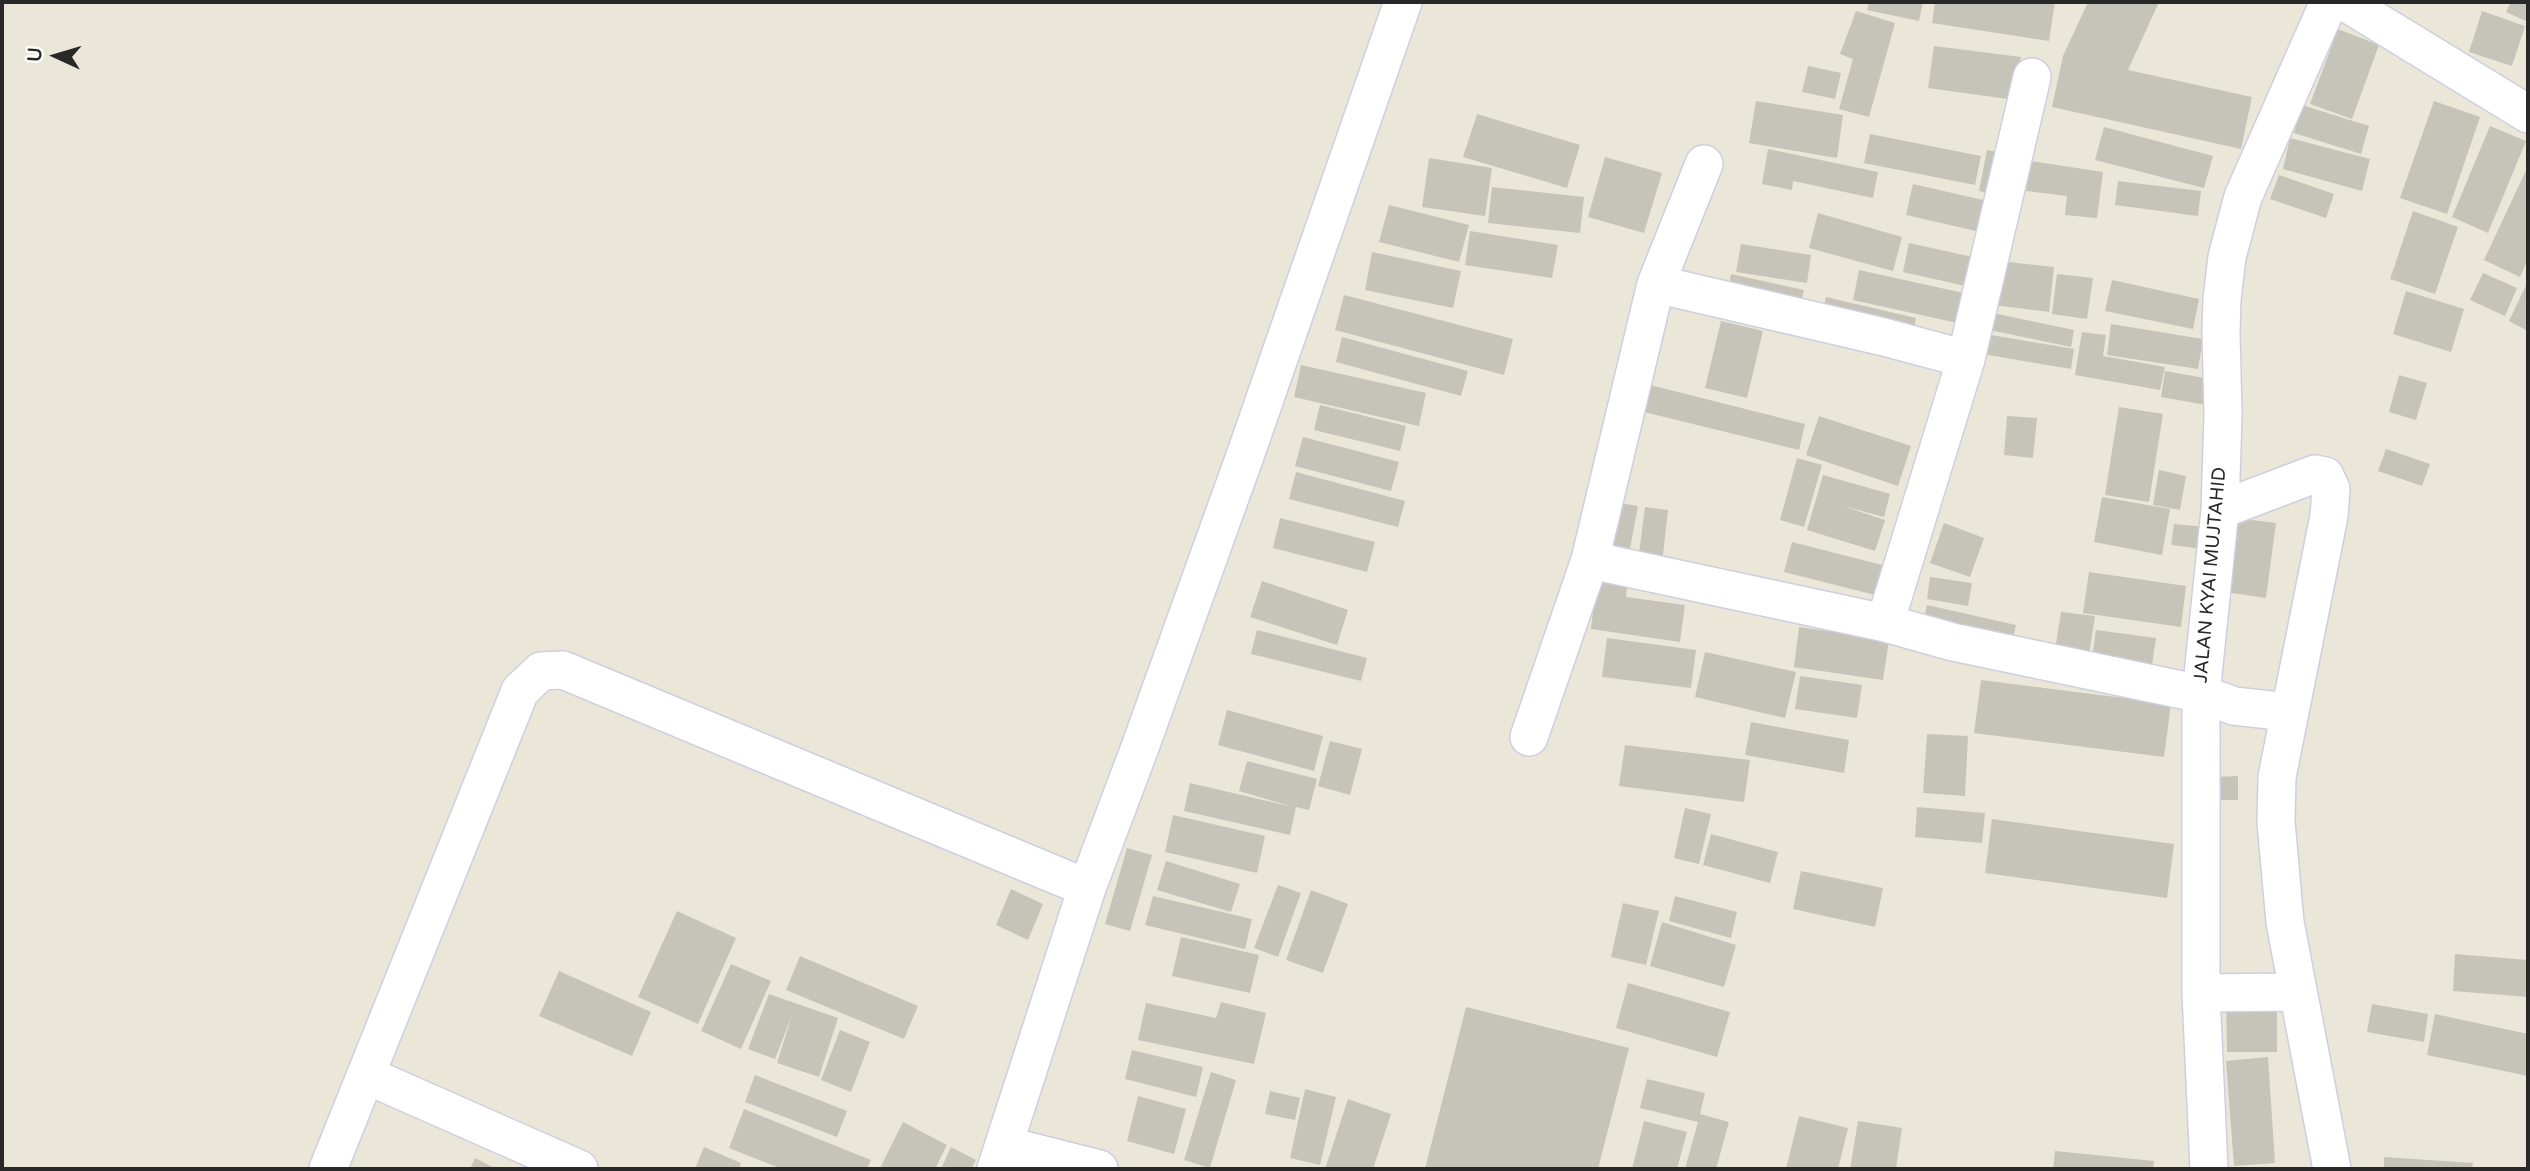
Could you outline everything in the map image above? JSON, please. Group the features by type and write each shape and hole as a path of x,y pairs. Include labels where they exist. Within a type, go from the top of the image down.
{"street":[{"path":"1099,1169 1000,1157 1087,888 1245,456 1403,2"},
{"name":"JALAN KYAI MUJTAHID","path":"2209,1169 2218,700 2233,505 2223,415 2221,332 2227,257 2243,197 2329,2"},
{"path":"2359,9 2528,114"},
{"path":"1885,623 1966,359 2032,77"},
{"path":"1529,737 1590,560 1656,284 1704,164"},
{"path":"1656,284 1907,342 1966,359"},
{"path":"2233,505 2322,474 2331,489 2320,567 2283,712 2276,822 2288,992 2332,1169"},
{"path":"1590,560 1885,623 1953,642 2283,712"},
{"path":"328,1169 520,691 541,671 563,670 1087,888"},
{"path":"2212,993 2288,992"},
{"path":"366,1075 579,1169"}],"building":[{"path":"1869,2 1923,2 1919,21 1867,10"},
{"path":"1935,2 2055,2 2049,41 1932,23"},
{"path":"2088,2 2159,2 2128,70 2252,97 2241,149 2052,107 2063,56"},
{"path":"2511,2 2528,2 2528,22 2506,12"},
{"path":"1856,11 1895,23 1869,117 1839,109 1853,59 1840,54"},
{"path":"2482,11 2525,26 2512,66 2469,52"},
{"path":"2338,29 2379,45 2352,119 2310,104"},
{"path":"1934,46 2021,57 2015,100 1928,88"},
{"path":"1808,66 1841,73 1835,99 1802,92"},
{"path":"1756,101 1843,115 1837,158 1749,143"},
{"path":"2434,101 2480,117 2447,214 2400,198"},
{"path":"2302,105 2369,126 2361,154 2294,133"},
{"path":"1477,114 1580,145 1567,188 1463,157"},
{"path":"2490,126 2526,141 2488,233 2452,217"},
{"path":"2104,127 2213,156 2204,188 2095,160"},
{"path":"1870,134 1981,156 1975,185 1864,163"},
{"path":"2290,138 2370,159 2362,191 2283,169"},
{"path":"1768,149 1878,172 1873,198 1793,181 1792,190 1762,184"},
{"path":"1987,150 2007,154 1999,195 1979,191"},
{"path":"1605,157 1662,173 1644,233 1588,217"},
{"path":"1429,158 1492,168 1485,216 1422,207"},
{"path":"2031,161 2103,172 2097,218 2065,215 2067,196 2026,191"},
{"path":"2528,166 2528,259 2520,277 2484,260"},
{"path":"2279,175 2334,194 2326,218 2270,199"},
{"path":"2118,181 2201,191 2198,216 2115,205"},
{"path":"1913,184 1996,203 1989,234 1906,215"},
{"path":"1492,187 1584,197 1580,233 1488,223"},
{"path":"1389,205 1469,225 1459,262 1379,242"},
{"path":"2413,211 2458,227 2435,294 2390,279"},
{"path":"1818,213 1902,237 1893,271 1809,248"},
{"path":"1470,231 1558,245 1552,278 1465,265"},
{"path":"1909,243 1977,258 1970,287 1903,272"},
{"path":"1741,244 1811,255 1807,283 1736,272"},
{"path":"1372,252 1461,271 1453,308 1365,290"},
{"path":"1990,260 2054,267 2049,312 1985,304"},
{"path":"1859,270 1968,294 1962,324 1853,300"},
{"path":"2483,273 2517,288 2505,316 2470,300"},
{"path":"1731,274 1804,290 1799,312 1727,297"},
{"path":"2057,274 2093,278 2087,319 2052,314"},
{"path":"2112,280 2199,299 2193,329 2105,311"},
{"path":"2528,281 2528,331 2509,321"},
{"path":"2406,291 2464,309 2451,352 2393,334"},
{"path":"1344,295 1513,339 1504,375 1335,330"},
{"path":"1826,297 1916,318 1913,334 1822,314"},
{"path":"1988,312 2074,330 2071,347 1985,329"},
{"path":"1721,321 1763,331 1747,398 1705,388"},
{"path":"2111,324 2203,339 2198,369 2107,355"},
{"path":"2082,332 2106,335 2103,356 2165,367 2160,390 2075,375"},
{"path":"1985,334 2074,349 2071,369 1982,354"},
{"path":"1342,337 1468,371 1461,396 1336,362"},
{"path":"1301,365 1426,393 1419,426 1294,397"},
{"path":"2165,371 2210,379 2206,405 2161,397"},
{"path":"2399,375 2427,383 2416,420 2389,412"},
{"path":"1642,383 1805,424 1799,450 1636,410"},
{"path":"1320,405 1406,426 1400,451 1314,430"},
{"path":"2119,407 2163,414 2149,502 2105,495"},
{"path":"1819,416 1911,446 1898,486 1806,455"},
{"path":"2007,416 2037,418 2033,458 2004,455"},
{"path":"1303,437 1399,462 1391,491 1295,466"},
{"path":"2386,449 2430,464 2422,486 2378,471"},
{"path":"1797,458 1822,465 1804,527 1780,520"},
{"path":"2159,470 2186,476 2180,510 2153,505"},
{"path":"1296,472 1405,501 1398,527 1289,499"},
{"path":"1823,475 1890,494 1884,517 1843,506 1885,520 1875,551 1807,530"},
{"path":"2102,497 2170,509 2162,555 2094,542"},
{"path":"1607,501 1638,506 1628,559 1597,553"},
{"path":"1645,507 1668,510 1662,564 1638,561"},
{"path":"1280,518 1375,542 1367,572 1273,548"},
{"path":"2235,518 2276,523 2266,598 2225,592"},
{"path":"1944,523 1984,538 1970,577 1930,563"},
{"path":"2174,524 2207,527 2204,549 2171,545"},
{"path":"1792,542 1890,567 1883,597 1784,572"},
{"path":"1598,565 1629,569 1626,597 1685,605 1680,642 1591,629"},
{"path":"2089,572 2186,586 2181,627 2083,613"},
{"path":"1930,577 1972,583 1968,606 1927,599"},
{"path":"1262,581 1348,610 1337,645 1250,617"},
{"path":"1927,605 2016,625 2012,643 1923,623"},
{"path":"2061,612 2095,616 2088,661 2054,656"},
{"path":"1799,627 1889,640 1883,680 1794,667"},
{"path":"1257,630 1367,658 1361,681 1251,654"},
{"path":"2096,630 2156,638 2151,672 2091,665"},
{"path":"1607,638 1696,650 1691,688 1602,677"},
{"path":"1705,652 1796,672 1785,718 1695,697"},
{"path":"1800,676 1862,685 1857,718 1795,709"},
{"path":"1981,680 2171,704 2164,757 1974,733"},
{"path":"1227,710 1323,736 1314,771 1218,745"},
{"path":"1751,722 1849,740 1844,773 1745,755"},
{"path":"1927,734 1968,736 1965,796 1923,793"},
{"path":"1330,741 1362,749 1350,795 1318,786"},
{"path":"1625,745 1750,760 1744,802 1619,786"},
{"path":"1247,761 1317,779 1309,810 1296,807 1290,835 1184,811 1190,783 1293,807 1239,791"},
{"path":"2238,776 2238,800 2216,800 2215,777"},
{"path":"1917,807 1985,813 1982,843 1915,837"},
{"path":"1685,808 1711,814 1699,864 1674,858"},
{"path":"1173,815 1265,836 1257,873 1165,852"},
{"path":"1992,819 2174,844 2167,898 1985,873"},
{"path":"1711,834 1778,852 1770,883 1703,865"},
{"path":"1127,848 1152,855 1130,931 1105,924"},
{"path":"1166,861 1240,884 1231,912 1157,890"},
{"path":"1801,871 1883,888 1875,927 1793,909"},
{"path":"1278,885 1301,893 1278,957 1254,948"},
{"path":"1011,889 1043,904 1028,940 996,925"},
{"path":"1311,890 1348,904 1323,973 1286,960"},
{"path":"1153,896 1252,919 1245,949 1145,925"},
{"path":"1675,896 1737,912 1731,938 1669,921"},
{"path":"1623,903 1659,911 1646,965 1611,957"},
{"path":"677,911 736,938 698,1024 638,997"},
{"path":"1662,922 1736,945 1724,987 1650,966"},
{"path":"1181,937 1259,955 1250,993 1172,976"},
{"path":"2455,954 2528,960 2528,997 2453,991"},
{"path":"800,956 918,1006 904,1039 786,990"},
{"path":"731,964 771,981 741,1049 701,1031"},
{"path":"559,971 651,1012 632,1056 539,1016"},
{"path":"1628,983 1730,1012 1717,1057 1616,1028"},
{"path":"769,994 838,1018 819,1077 777,1063 792,1015 775,1059 748,1049"},
{"path":"2226,998 2277,998 2277,1052 2227,1052"},
{"path":"1221,1002 1266,1013 1254,1064 1138,1040 1146,1003 1216,1018"},
{"path":"2372,1004 2428,1014 2424,1042 2367,1032"},
{"path":"1466,1007 1629,1048 1598,1169 1425,1169"},
{"path":"2435,1014 2528,1034 2528,1076 2427,1055"},
{"path":"840,1030 870,1042 851,1092 821,1080"},
{"path":"1132,1050 1203,1067 1196,1097 1125,1079"},
{"path":"2268,1057 2275,1163 2234,1166 2226,1061"},
{"path":"1211,1072 1236,1080 1210,1168 1184,1160"},
{"path":"755,1075 847,1111 837,1137 745,1102"},
{"path":"1647,1079 1705,1093 1700,1114 1729,1122 1716,1169 1685,1169 1698,1122 1640,1108"},
{"path":"1305,1089 1336,1097 1320,1165 1290,1158"},
{"path":"1270,1091 1300,1098 1295,1120 1265,1114"},
{"path":"1138,1096 1186,1109 1174,1154 1127,1141"},
{"path":"1348,1099 1391,1114 1373,1169 1325,1169"},
{"path":"744,1109 871,1160 867,1169 782,1169 729,1148"},
{"path":"1799,1116 1848,1128 1838,1169 1786,1169"},
{"path":"1644,1121 1687,1132 1677,1169 1632,1169"},
{"path":"1858,1121 1902,1128 1896,1169 1850,1169"},
{"path":"903,1122 947,1145 935,1169 887,1169 881,1166"},
{"path":"704,1147 741,1163 739,1169 695,1169"},
{"path":"951,1147 976,1160 971,1169 941,1169"},
{"path":"2055,1151 2154,1161 2153,1169 2053,1169"},
{"path":"2384,1157 2473,1163 2472,1169 2384,1169"},
{"path":"475,1158 496,1169 470,1169"}]}
